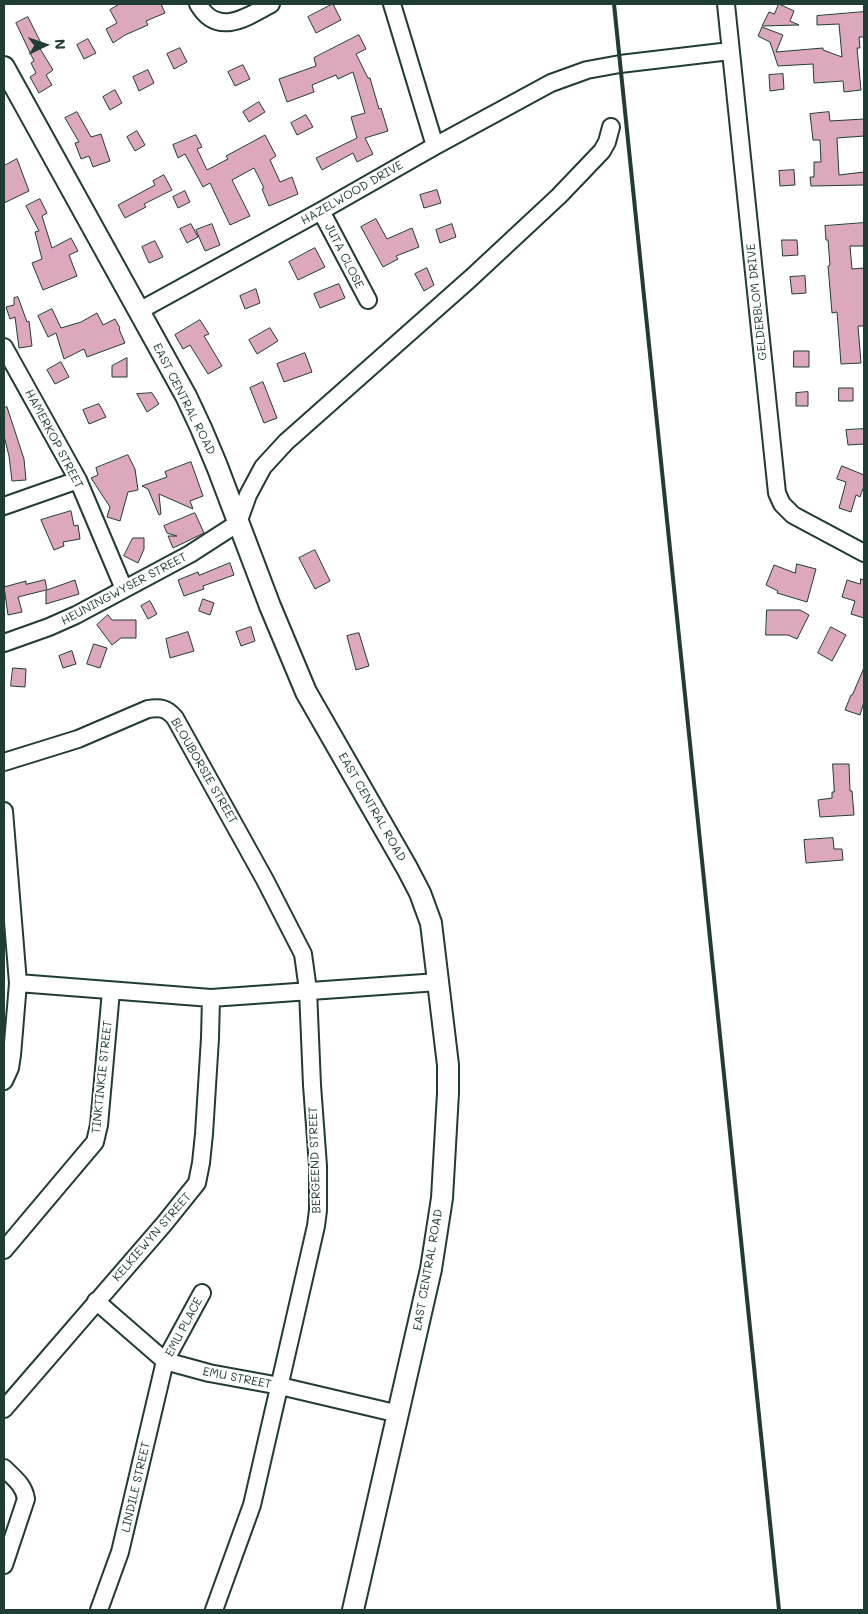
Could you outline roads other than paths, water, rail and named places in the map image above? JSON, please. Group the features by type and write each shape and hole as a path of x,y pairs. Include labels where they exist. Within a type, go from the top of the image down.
{"street":[{"path":"198,4 208,17 225,23 246,18 271,4"},
{"path":"392,4 435,146"},
{"name":"GELDERBLOM DRIVE","path":"726,4 777,492 782,504 793,515 864,553"},
{"name":"HAZELWOOD DRIVE","path":"139,311 551,83 587,70 620,64 730,51"},
{"name":"EAST CENTRAL ROAD","path":"4,67 139,311 201,428 287,649 306,692 420,893 431,923 448,1065 442,1198 431,1269 353,1610"},
{"path":"238,523 248,495 263,467 286,442 471,278 559,196 602,151 607,142 611,127"},
{"name":"JUTA CLOSE","path":"321,211 368,300"},
{"name":"HAMERKOP STREET","path":"4,347 78,480 124,589"},
{"path":"4,506 78,480"},
{"name":"HEUNINGWYSER STREET","path":"4,643 62,622 190,554 238,523"},
{"name":"BLOUBORSIE STREET","path":"4,762 78,739 148,709 157,708 170,712 180,726 295,935 303,954 308,990"},
{"path":"4,811 18,983 10,1068 4,1081"},
{"path":"18,983 211,998 438,982"},
{"name":"BERGEEND STREET","path":"214,1610 252,1505 316,1226 318,1166 308,990"},
{"name":"TINKTINKIE STREET","path":"4,1250 95,1142 100,1125 111,991"},
{"name":"KELKIEWYN STREET","path":"4,1408 197,1183 200,1175 204,1134 211,998"},
{"name":"EMU PLACE","path":"166,1361 202,1293"},
{"name":"EMU STREET","path":"96,1302 166,1361 209,1373 280,1386 399,1414"},
{"name":"LINDILE STREET","path":"99,1610 120,1552 166,1361"},
{"path":"4,1468 20,1482 26,1499 23,1514 4,1565"}],"railway":[{"path":"614,4 779,1610"}]}
